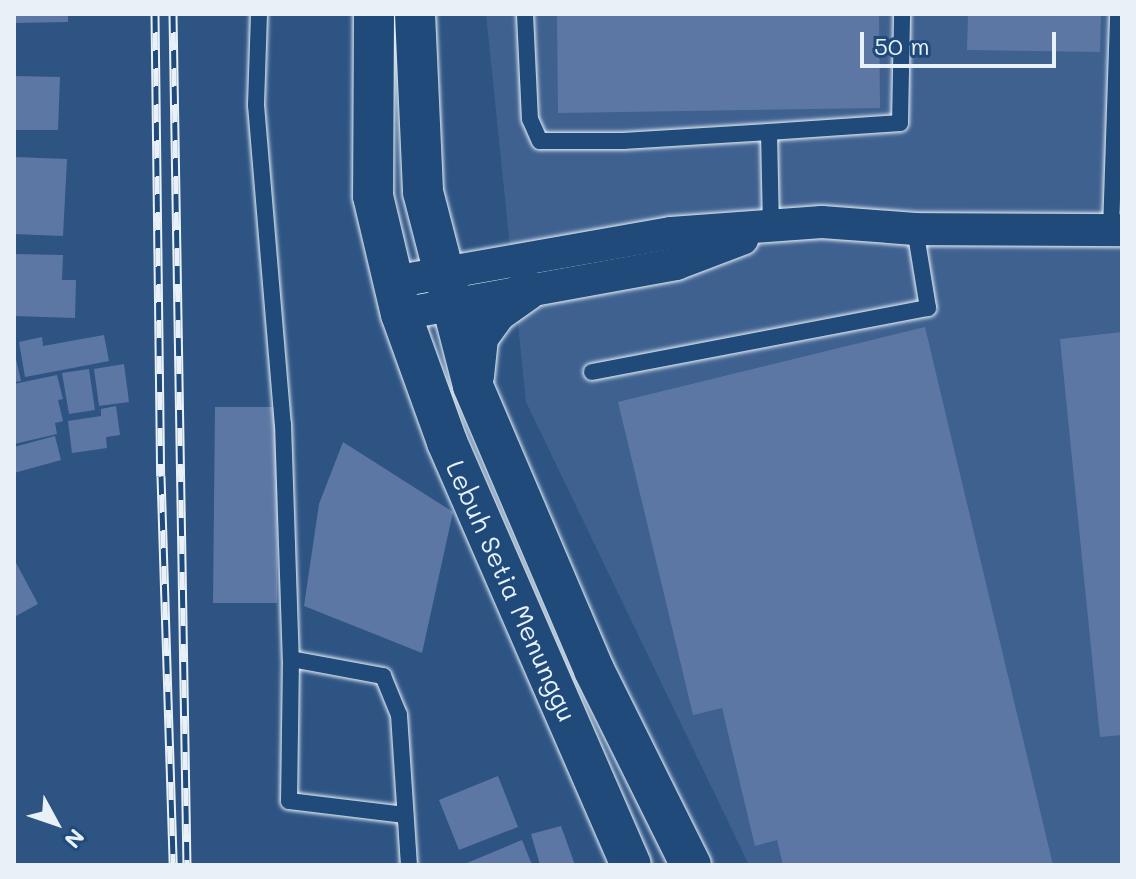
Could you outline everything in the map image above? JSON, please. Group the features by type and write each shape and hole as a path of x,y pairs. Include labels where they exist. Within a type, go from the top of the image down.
{"street":[{"name":"Lebuh Setia Menunggu","path":"374,14 373,196 397,298 447,442 631,865"},
{"path":"415,14 423,192 448,288"},
{"path":"397,298 671,233 771,229 822,222 915,229 1117,230"},
{"path":"448,288 527,290 676,264 771,229"},
{"name":"Lebuh Setia Menunggu","path":"448,288 473,386 594,670 691,865"},
{"path":"473,386 478,337 496,312 527,290"}],"lane":[{"path":"259,14 256,105 283,424 291,659 289,801 405,815"},
{"path":"525,14 530,119 540,141 623,141 900,123 902,14"},
{"path":"1117,230 1118,14"},
{"path":"769,132 771,229"},
{"path":"592,372 928,308 915,229"},
{"path":"291,659 383,676 399,715 409,865"}],"shaded area":[{"path":"486,14 1122,14 1122,865 749,865 526,402"}],"building":[{"path":"14,14 68,14 68,22 14,23"},
{"path":"557,14 879,14 880,108 558,113"},
{"path":"968,14 1101,14 1100,52 967,50"},
{"path":"14,76 60,77 58,130 14,130"},
{"path":"15,157 67,159 63,236 14,234"},
{"path":"14,254 63,255 62,280 76,280 75,318 14,316"},
{"path":"925,327 1053,865 783,865 777,840 755,846 722,708 693,715 618,402"},
{"path":"1122,332 1122,735 1100,737 1060,339"},
{"path":"104,335 109,361 25,377 19,342 42,337 43,346"},
{"path":"14,350 21,381 14,382"},
{"path":"124,364 129,402 99,406 94,369"},
{"path":"89,369 95,410 69,414 62,373"},
{"path":"57,375 63,399 58,400 63,421 55,423 57,434 14,444 14,384"},
{"path":"116,406 120,435 106,437 107,448 72,453 68,421 101,416 101,409"},
{"path":"215,407 278,407 277,603 213,603"},
{"path":"55,436 61,460 14,473 14,447"},
{"path":"343,442 453,512 422,653 304,606 319,504"},
{"path":"14,559 38,604 14,617"},
{"path":"498,776 518,827 459,850 439,800"},
{"path":"561,826 575,865 540,865 531,834"},
{"path":"522,840 532,865 462,865"}],"railway":[{"path":"155,14 161,476 173,865"},
{"path":"173,14 187,865"}]}
